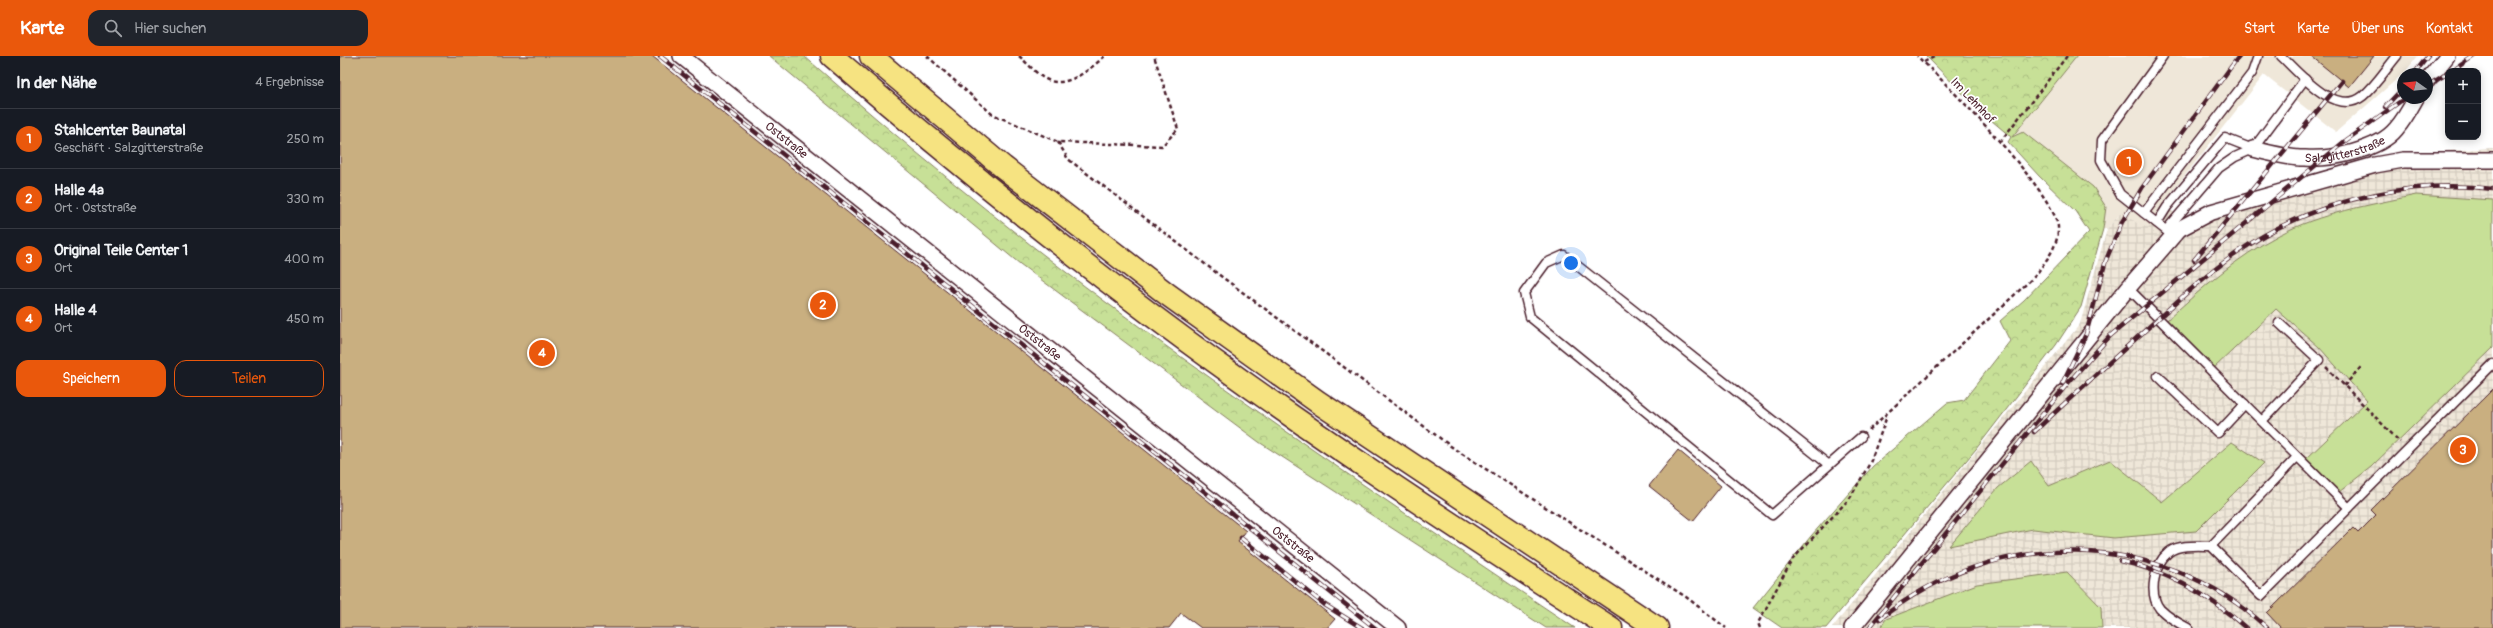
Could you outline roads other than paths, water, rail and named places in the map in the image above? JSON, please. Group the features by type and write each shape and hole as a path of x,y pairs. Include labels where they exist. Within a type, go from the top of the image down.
{"highway":[{"path":"832,56 972,176 1154,317 1451,525 1611,628"},
{"path":"871,56 1004,167 1167,294 1318,402 1657,628"}],"street":[{"name":"Oststraße","path":"681,56 1398,628"},
{"path":"2433,74 2447,56"},
{"name":"Salzgitterstraße","path":"2253,149 2281,156 2317,158 2363,149 2378,144 2396,130 2412,104"},
{"path":"1852,628 2128,288 2169,233 2211,212 2375,165 2403,160 2493,160"}],"lane":[{"path":"2163,56 2102,140 2100,160 2120,194 2169,233 2219,168 2235,156 2253,149 2305,79"},
{"path":"2144,213 2252,73 2258,56"},
{"path":"2281,56 2328,98 2342,102 2354,101 2363,96 2397,56"},
{"path":"2157,224 2172,201 2225,138 2253,149"},
{"path":"1829,465 1564,255 1546,263 1524,293 1530,317 1772,515 1861,437"},
{"path":"2128,288 2348,508"},
{"path":"2262,421 2319,360 2279,323"},
{"path":"2188,628 2159,608 2154,590 2156,570 2169,552 2188,546 2211,546 2260,596 2493,364"},
{"path":"2158,376 2218,433 2245,404"},
{"path":"2211,546 2297,457"}],"railway":[{"path":"660,56 1375,628"},
{"path":"2062,384 2086,334 2106,260 2122,222 2142,188 2239,56"},
{"path":"2419,68 2428,56"},
{"path":"2456,68 2474,56"},
{"path":"2433,82 2445,75"},
{"path":"2194,260 2342,81"},
{"path":"2385,107 2397,94"},
{"path":"1869,628 2068,383 2110,336 2345,141 2397,104"},
{"path":"2034,432 2190,290 2218,267 2263,236 2316,211 2374,194 2404,189 2434,187 2493,189"},
{"path":"1241,538 1325,605 1362,628"},
{"path":"1880,619 1925,589 1973,568 2024,555 2076,552 2127,557 2177,571 2224,595 2267,628"},
{"path":"2120,561 2155,571 2188,586 2218,605 2246,628"}],"place":[{"name":"Stahlcenter Baunatal","path":"2129,162"},
{"name":"Halle 4a","path":"823,305"},
{"name":"Halle 4","path":"542,353"},
{"name":"Original Teile Center 1","path":"2463,450"}]}
